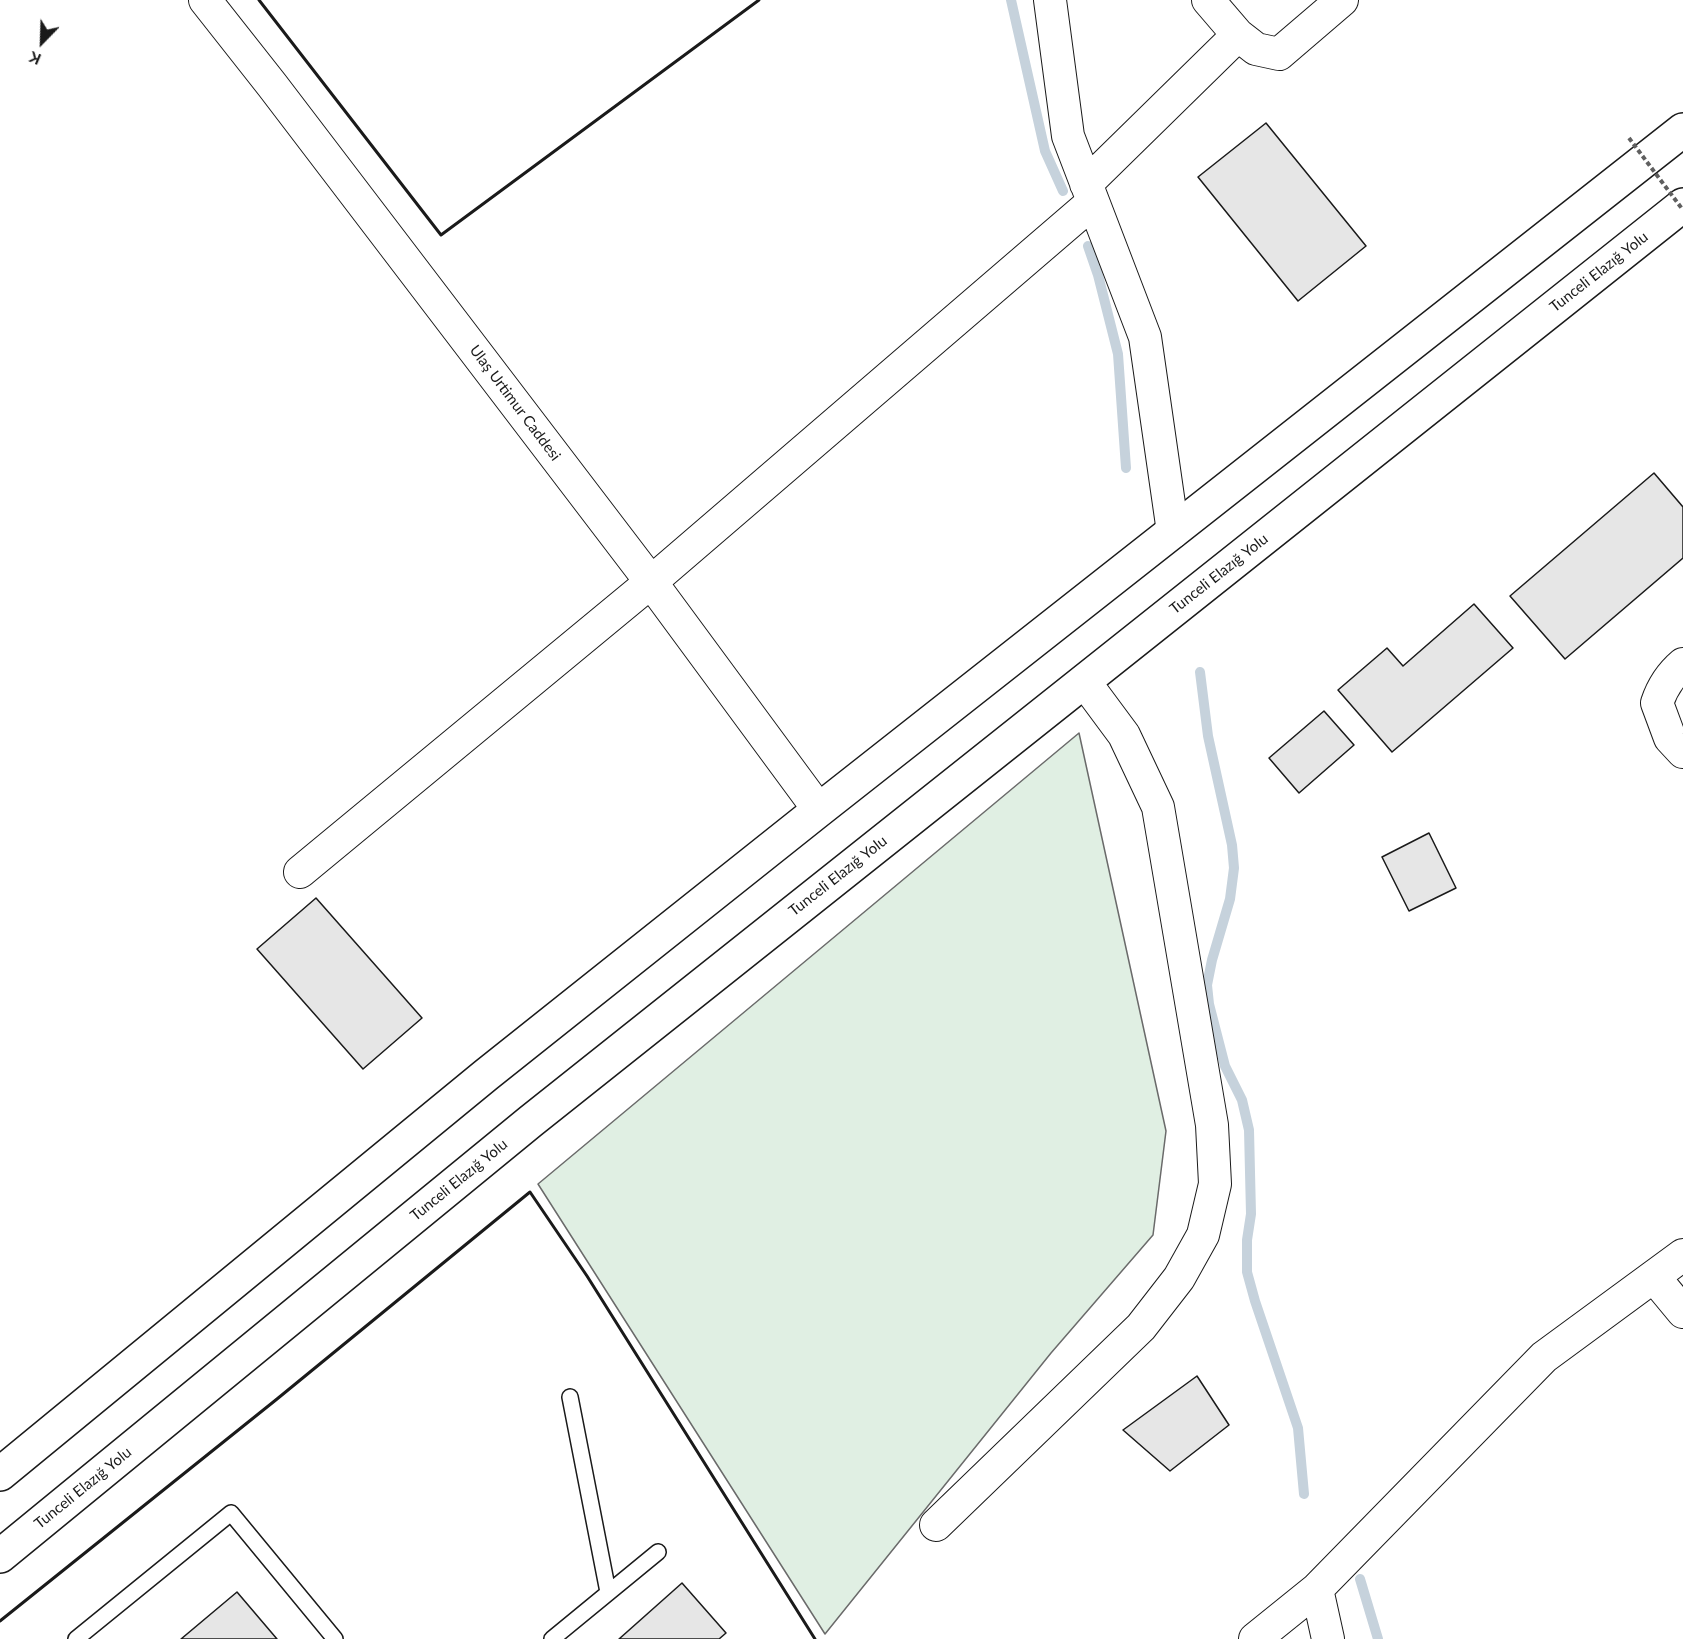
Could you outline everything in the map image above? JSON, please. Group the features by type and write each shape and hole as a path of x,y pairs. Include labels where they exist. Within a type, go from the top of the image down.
{"main road":[{"path":"0,1474 486,1075 1683,130"},
{"name":"Tunceli Elazığ Yolu","path":"0,1556 531,1121 1683,208"}],"street":[{"name":"Ulaş Urtimur Caddesi","path":"205,0 273,85 651,582 819,810"},
{"path":"1050,0 1068,136 1145,337 1173,532"},
{"path":"1208,0 1238,35 1256,49 1279,54 1342,0"},
{"path":"300,872 651,582 1090,193 1238,35"},
{"path":"1683,664 1662,688 1657,703 1670,738 1683,752"},
{"path":"936,1525 1141,1326 1179,1278 1203,1235 1215,1184 1212,1125 1158,807 1124,735 1084,681"},
{"path":"1255,1639 1317,1589 1544,1357 1683,1255"},
{"path":"1654,1276 1683,1312"},
{"path":"1317,1589 1328,1639"}],"lane":[{"path":"570,1397 608,1592"},
{"path":"76,1639 231,1513 335,1639"},
{"path":"552,1639 658,1552"}],"path":[{"path":"1629,138 1683,208"}],"green space":[{"path":"1079,733 1166,1131 1153,1235 1051,1353 825,1634 538,1184"}],"building":[{"path":"1266,123 1366,246 1298,301 1198,177"},
{"path":"1654,473 1683,507 1683,558 1565,659 1510,596"},
{"path":"1474,604 1513,648 1392,752 1338,690 1387,648 1403,666"},
{"path":"1324,711 1354,745 1299,793 1269,758"},
{"path":"1429,833 1456,888 1409,911 1382,857"},
{"path":"316,898 422,1018 363,1069 257,949"},
{"path":"1197,1376 1229,1425 1170,1471 1123,1430"},
{"path":"682,1583 726,1633 719,1639 619,1639"},
{"path":"237,1592 277,1639 181,1639"}],"waterway":[{"path":"1011,0 1045,151 1063,191"},
{"path":"1088,246 1098,275 1118,354 1126,468"},
{"path":"1200,672 1208,736 1232,845 1234,868 1230,899 1207,985 1209,1004 1225,1066 1242,1100 1249,1130 1251,1214 1247,1240 1247,1272 1298,1428 1304,1494"},
{"path":"1360,1579 1378,1639"}],"wall":[{"path":"259,0 441,235 759,0"},
{"path":"0,1621 530,1192 587,1276 815,1639"}]}
